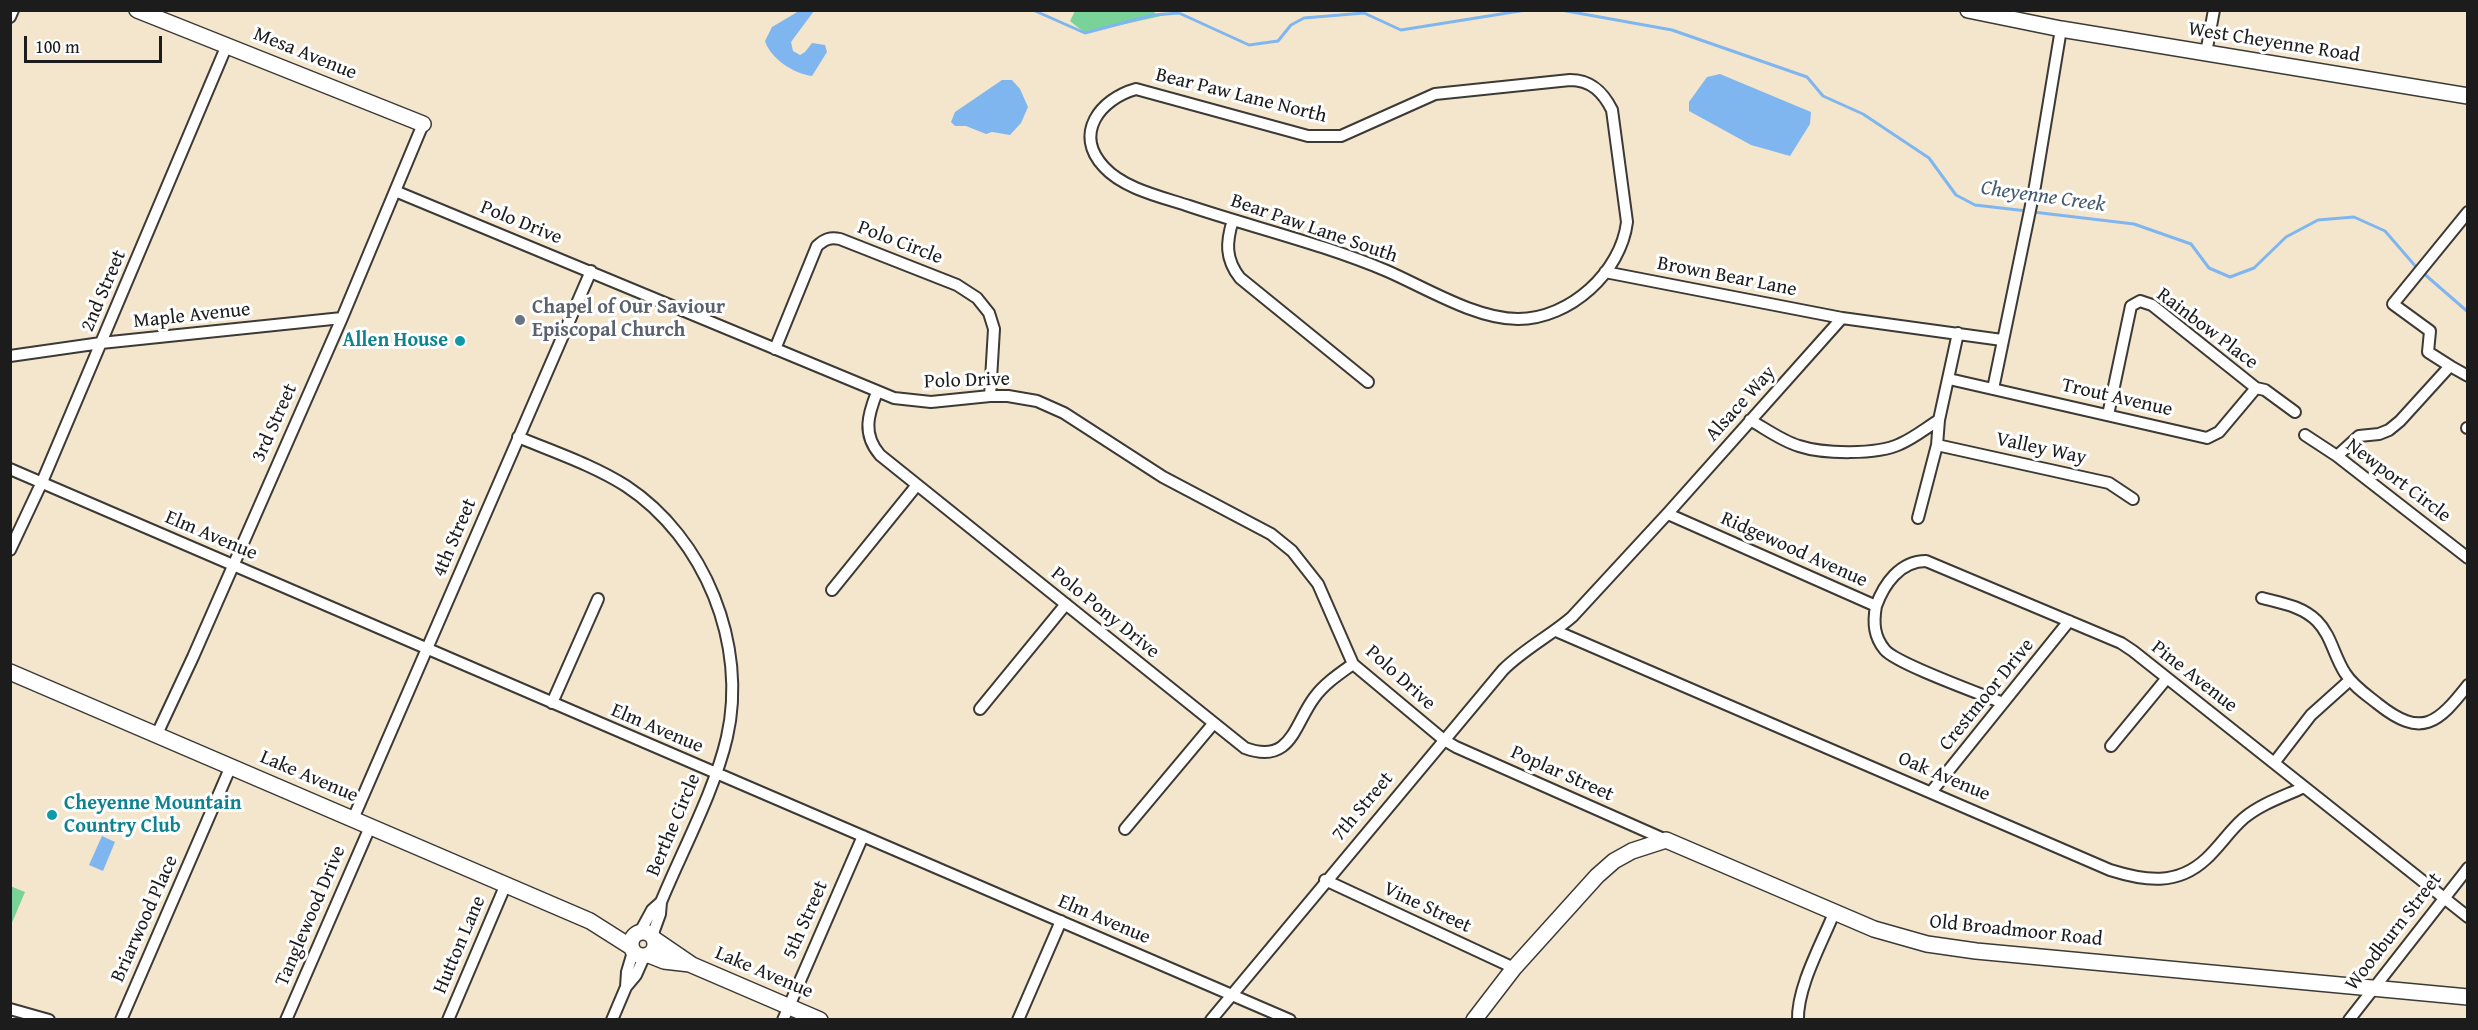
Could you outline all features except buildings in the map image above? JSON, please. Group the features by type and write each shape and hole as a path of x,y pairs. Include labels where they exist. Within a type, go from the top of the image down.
{"street":[{"path":"10,17 13,10"},
{"name":"Mesa Avenue","path":"137,10 423,124"},
{"name":"West Cheyenne Road","path":"1968,10 2061,29 2468,96"},
{"path":"2206,53 2214,10"},
{"path":"1994,388 2035,186 2061,29"},
{"name":"2nd Street","path":"10,550 42,482 227,45"},
{"name":"Bear Paw Lane North","path":"1091,137 1096,115 1114,98 1136,89 1308,136 1332,137 1353,131 1435,94 1579,80 1588,83 1603,94 1615,120 1627,222 1619,253 1605,272"},
{"name":"3rd Street","path":"157,734 342,318 423,124"},
{"name":"Bear Paw Lane South","path":"1091,137 1097,157 1104,168 1118,178 1160,197 1336,251 1480,311 1518,319 1550,314 1564,309 1586,292 1605,272"},
{"name":"Polo Drive","path":"395,191 877,392 904,400 931,402 990,396 1024,398 1064,413 1163,477 1259,527 1282,542 1301,561 1318,584 1353,664 1444,740"},
{"path":"2468,212 2415,273 2393,304 2430,331 2428,352 2468,376"},
{"path":"1233,220 1227,237 1228,256 1240,278 1368,381"},
{"name":"Polo Circle","path":"775,349 817,246 824,240 840,239 957,285 977,298 989,313 994,329 990,396"},
{"name":"4th Street","path":"353,819 591,271"},
{"name":"Brown Bear Lane","path":"1605,272 1842,318"},
{"name":"Rainbow Place","path":"2108,415 2131,306 2140,301 2152,304 2256,388 2265,390 2295,412"},
{"name":"Maple Avenue","path":"10,356 342,318"},
{"path":"1842,318 2002,340"},
{"name":"Alsace Way","path":"1556,631 1572,617 1668,514 1842,318"},
{"path":"1918,518 1937,445 1939,420 1958,333"},
{"path":"2337,456 2359,436 2379,434 2390,430 2450,366"},
{"name":"Trout Avenue","path":"1949,379 2207,438 2214,436 2256,388"},
{"name":"Polo Pony Drive","path":"877,392 867,419 867,428 873,447 917,485 1245,748 1261,752 1283,746 1295,734 1308,708 1322,689 1353,664"},
{"path":"1750,420 1800,447 1867,452 1888,449 1901,444 1939,420"},
{"name":"Newport Circle","path":"2305,435 2337,456 2468,558"},
{"name":"Berthe Circle","path":"518,436 627,487 658,513 685,544 698,564 718,606 729,651 732,678 729,727 716,774 661,902 660,914 627,972 626,987 612,1020"},
{"name":"Valley Way","path":"1937,445 2109,483 2133,499"},
{"name":"Elm Avenue","path":"10,469 1290,1020"},
{"path":"832,590 917,485"},
{"name":"Ridgewood Avenue","path":"1668,514 1876,606 1875,631 1878,640 1892,656 2003,703"},
{"name":"Pine Avenue","path":"1876,606 1886,584 1897,573 1916,561 1926,561 2121,643 2468,917"},
{"path":"2262,597 2303,610 2317,621 2328,635 2350,680 2390,713 2414,723 2424,723 2440,718 2468,685"},
{"path":"552,703 598,599"},
{"path":"980,710 1066,604"},
{"name":"Crestmoor Drive","path":"1932,791 2069,621"},
{"name":"7th Street","path":"1211,1020 1325,880 1509,664 1522,652 1556,631"},
{"name":"Oak Avenue","path":"1556,631 1932,791 2110,870 2147,880 2172,879 2194,868 2206,860 2233,828 2255,810 2302,788"},
{"name":"Lake Avenue","path":"10,672 642,944 664,961 692,965 785,1013 820,1020"},
{"path":"2111,746 2167,678"},
{"path":"2274,763 2311,715 2350,680"},
{"path":"1125,829 1213,724"},
{"name":"Poplar Street","path":"1444,740 1666,840"},
{"name":"Briarwood Place","path":"120,1020 231,766"},
{"name":"Tanglewood Drive","path":"286,1020 370,826"},
{"name":"5th Street","path":"785,1013 863,836"},
{"path":"1474,1020 1514,968 1581,892 1614,861 1632,851 1666,840"},
{"name":"Old Broadmoor Road","path":"1666,840 1834,914 1901,938 1937,946 2468,997"},
{"name":"Woodburn Street","path":"2349,1020 2468,868"},
{"name":"Vine Street","path":"1325,880 1514,968"},
{"name":"Hutton Lane","path":"448,1020 506,885"},
{"path":"1798,1020 1807,980 1834,914"},
{"path":"1018,1020 1061,921"},
{"path":"10,1010 49,1020"}],"green space":[{"path":"1075,11 1155,11 1154,15 1179,12 1085,33 1070,21"},
{"path":"10,886 25,892 11,925 10,925"}],"water":[{"path":"799,11 814,11 791,42 793,51 800,55 812,43 825,45 827,52 812,76 791,69 777,59 765,41 772,27"},
{"path":"1720,74 1811,112 1810,124 1790,156 1751,145 1689,111 1689,102 1707,77"},
{"path":"1002,80 1012,80 1020,89 1028,107 1021,123 1010,135 992,132 986,134 966,126 955,126 951,122 955,112"},
{"path":"102,836 115,842 103,871 89,865"}],"waterway":[{"name":"Cheyenne Creek","path":"1033,10 1085,33 1153,15 1179,13 1249,45 1278,41 1291,25 1304,18 1364,13 1401,30 1526,10"},
{"name":"Cheyenne Creek","path":"1561,10 1672,30 1807,77 1823,96 1863,114 1929,158 1956,195 1975,205 2027,211"},
{"name":"Cheyenne Creek","path":"2033,212 2134,224 2191,244 2209,268 2230,277 2254,268 2286,237 2318,220 2354,217 2385,231 2417,268"},
{"name":"Cheyenne Creek","path":"2422,272 2468,312"}],"place":[{"name":"Chapel of Our Saviour Episcopal Church","path":"520,320"},
{"name":"Allen House","path":"460,341"},
{"name":"Cheyenne Mountain Country Club","path":"52,815"}]}
